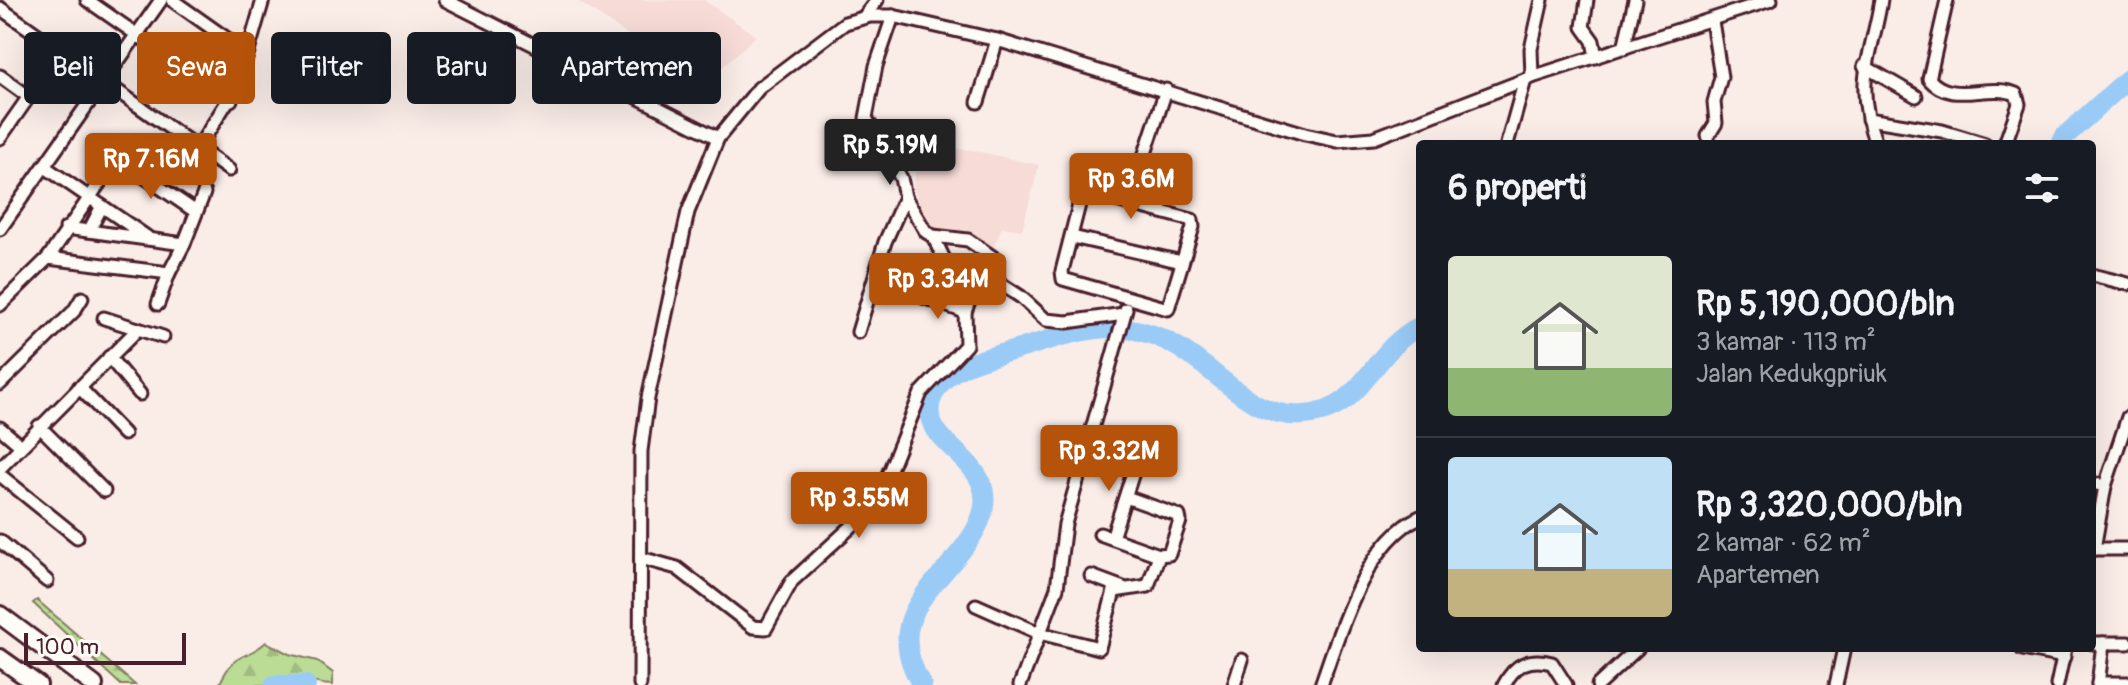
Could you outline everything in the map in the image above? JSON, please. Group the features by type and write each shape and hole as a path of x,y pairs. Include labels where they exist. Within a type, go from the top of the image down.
{"highway":[{"path":"0,615 94,685"},
{"path":"0,658 38,685"}],"street":[{"path":"139,32 161,0"},
{"path":"172,0 217,32"},
{"path":"253,32 263,0"},
{"path":"445,0 718,138"},
{"path":"864,17 877,0"},
{"path":"1508,140 1529,79 1531,49 1542,0"},
{"path":"1587,0 1583,27 1593,41 1596,57"},
{"path":"1624,48 1635,0"},
{"path":"640,682 643,423 688,212 718,138 759,88 837,27 864,17 893,16 997,40 1305,134 1346,142 1389,134 1529,79 1771,0"},
{"path":"1875,140 1868,119 1864,66 1881,0"},
{"path":"1947,0 1929,79 1942,89 1956,93 2005,90 2016,94 2019,104 2006,140"},
{"path":"94,2 137,35 121,58"},
{"path":"0,8 34,32"},
{"path":"893,16 876,66 866,118 901,178 905,197 933,236 944,259 975,285"},
{"path":"1708,136 1716,123 1714,102 1721,77 1712,21"},
{"path":"978,102 997,40"},
{"path":"1864,66 1916,96"},
{"path":"0,76 24,93"},
{"path":"1129,202 1166,90"},
{"path":"121,94 229,170"},
{"path":"0,137 24,104"},
{"path":"0,229 89,104"},
{"path":"198,148 228,104"},
{"path":"1868,119 1942,131 1972,140"},
{"path":"0,305 48,258 125,146"},
{"path":"117,158 196,212"},
{"path":"45,167 148,238"},
{"path":"1086,192 1192,220 1193,227 1168,309 1063,279 1062,271 1072,237 1081,197 1086,192"},
{"path":"158,304 204,193"},
{"path":"858,332 885,242 905,197"},
{"path":"89,231 102,206"},
{"path":"66,228 184,244"},
{"path":"933,236 968,240 997,260"},
{"path":"1072,237 1182,262"},
{"path":"48,258 169,273"},
{"path":"2096,276 2128,284"},
{"path":"641,558 677,568 753,627 766,628 792,581 876,504 921,393 966,345 965,312 975,285 990,277 1021,297 1046,320 1067,322 1123,317"},
{"path":"923,297 965,312"},
{"path":"0,384 74,311 82,298"},
{"path":"1020,685 1057,588 1065,524 1115,344 1131,300"},
{"path":"104,318 163,337"},
{"path":"0,468 138,329"},
{"path":"109,357 140,394"},
{"path":"79,387 124,434"},
{"path":"2096,533 2105,486 2128,417"},
{"path":"39,426 104,491"},
{"path":"0,428 20,445"},
{"path":"1112,538 1138,457"},
{"path":"0,475 77,537"},
{"path":"2096,484 2105,486"},
{"path":"1100,534 1159,555 1169,554 1180,518 1126,497"},
{"path":"1321,685 1348,607 1390,538 1416,520"},
{"path":"0,541 47,581"},
{"path":"2096,549 2128,549"},
{"path":"1091,576 1138,590 1148,586 1159,555"},
{"path":"976,605 1039,633 1099,648 1114,591 1123,588"},
{"path":"2128,643 2098,643 2098,684 2128,683"},
{"path":"1598,685 1634,652"},
{"path":"1836,685 1843,652"},
{"path":"2057,685 2064,652"},
{"path":"1234,685 1242,660"},
{"path":"1504,685 1511,671 1522,663 1539,660 1552,663 1566,685"}],"shaded area":[{"path":"576,0 704,0 756,36 721,69 721,32 623,32"},
{"path":"876,126 944,147 1039,165 1022,230 1002,227 991,252 975,239 955,232 929,231 913,187 916,169 907,167"}],"green space":[{"path":"37,600 135,685 121,685 33,603"},
{"path":"266,642 289,654 317,661 333,673 333,685 282,678 266,685 219,685 235,661"}],"waterway":[{"path":"2063,140 2128,79"},
{"path":"922,685 910,659 907,637 912,617 921,600 964,548 976,529 984,505 982,485 972,469 934,427 929,412 934,393 949,376 979,360 1070,334 1100,329 1130,329 1156,336 1179,348 1259,406 1281,413 1304,415 1341,403 1403,337 1416,329"},
{"path":"274,685 306,685"}]}
